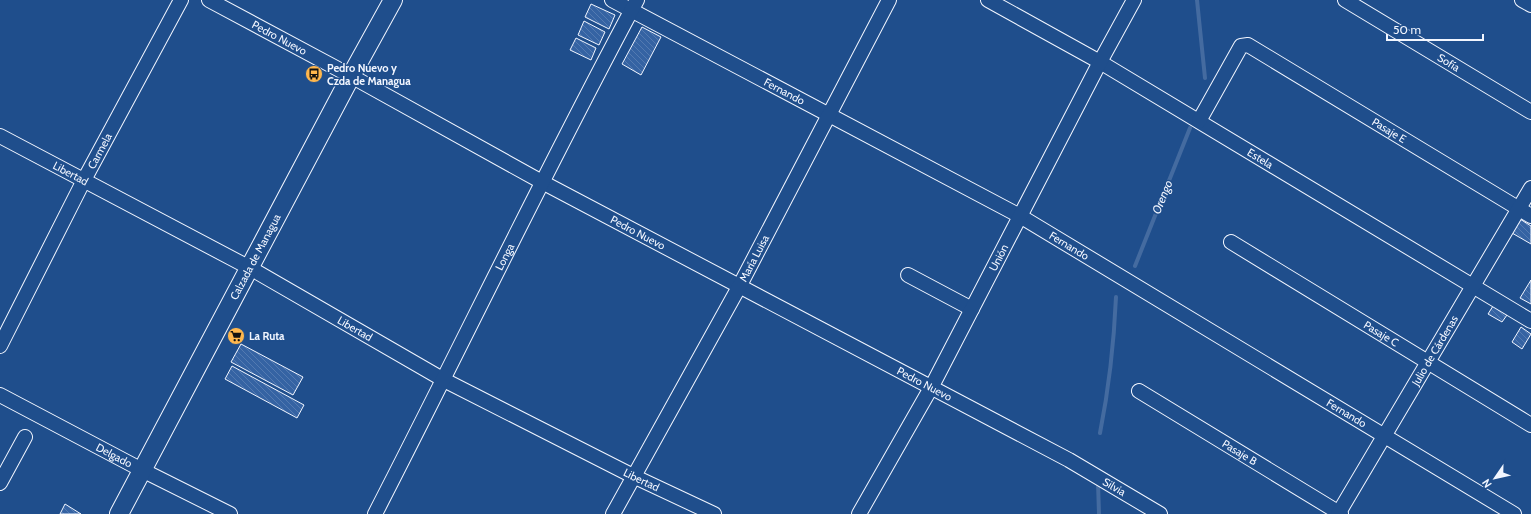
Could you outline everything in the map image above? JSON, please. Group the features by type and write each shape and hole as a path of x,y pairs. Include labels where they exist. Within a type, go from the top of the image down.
{"main road":[{"name":"Calzada de Managua","path":"119,514 351,76 393,0"}],"street":[{"name":"Carmela","path":"0,346 84,180 181,0"},
{"name":"Pedro Nuevo","path":"209,0 351,76 542,182 739,287 932,386 1069,460"},
{"name":"Fernando","path":"612,0 635,5 829,114 1020,216 1514,514"},
{"name":"María Luisa","path":"613,514 739,287 889,0"},
{"name":"Estela","path":"988,0 1100,62 1531,321"},
{"name":"Unión","path":"859,514 932,386 1100,62 1134,0"},
{"name":"Sofía","path":"1345,0 1531,112"},
{"path":"1522,0 1531,5"},
{"name":"Longa","path":"375,514 444,380 542,182 635,5"},
{"name":"Pasaje E","path":"1199,121 1242,46 1248,45 1531,216"},
{"name":"Libertad","path":"0,136 250,268 444,380 633,476 714,514"},
{"name":"Julio de Cárdenas","path":"1339,513 1531,188"},
{"name":"Pasaje C","path":"1231,242 1531,425"},
{"path":"908,275 972,309"},
{"name":"Pasaje B","path":"1139,391 1339,513"},
{"name":"Delgado","path":"0,395 142,470 230,514"},
{"path":"0,484 25,437"},
{"name":"Silvia","path":"1069,460 1160,514"}],"building":[{"path":"591,4 615,15 609,29 585,17"},
{"path":"584,21 605,32 599,45 578,35"},
{"path":"642,27 661,37 641,75 622,64"},
{"path":"576,38 596,48 591,60 570,50"},
{"path":"1520,219 1531,226 1531,244 1512,233"},
{"path":"1531,280 1531,304 1520,298"},
{"path":"1493,306 1507,315 1502,322 1488,314"},
{"path":"1521,327 1531,334 1522,349 1512,342"},
{"path":"241,344 303,377 293,395 231,362"},
{"path":"232,366 304,405 297,418 225,379"},
{"path":"65,504 81,514 60,514"}],"waterway":[{"name":"Orengo","path":"1197,0 1205,78"},
{"name":"Orengo","path":"1135,266 1190,128"},
{"name":"Orengo","path":"1100,433 1111,365 1116,297"},
{"name":"Orengo","path":"1098,482 1099,514"}],"place":[{"name":"Pedro Nuevo y Czda de Managua","path":"314,74"},
{"name":"La Ruta","path":"236,336"}]}
